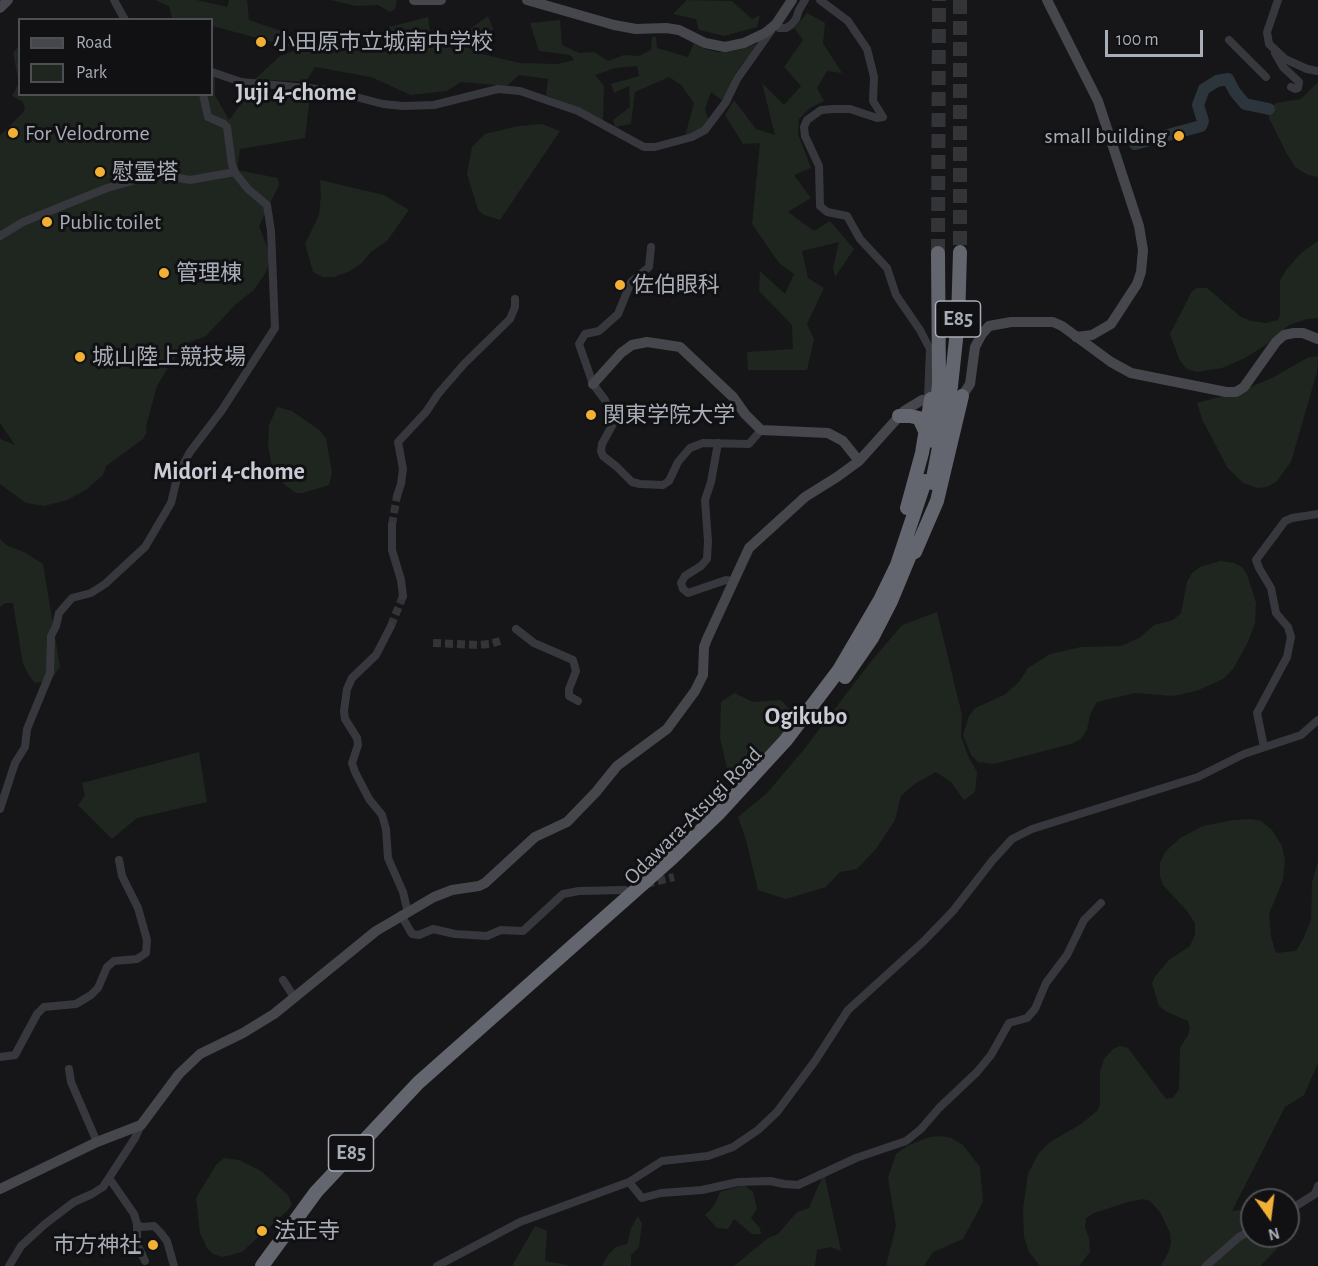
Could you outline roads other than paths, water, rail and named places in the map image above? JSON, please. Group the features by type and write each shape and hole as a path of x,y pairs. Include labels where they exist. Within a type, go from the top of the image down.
{"highway":[{"name":"Odawara-Atsugi Road","path":"262,1266 316,1192 385,1117 592,935 702,842 774,768 844,680 872,638 906,568 929,482 958,321 960,252"},
{"name":"Odawara-Atsugi Road","path":"938,253 945,385"},
{"path":"906,568 921,540 936,501 962,396"},
{"path":"839,670 891,557 912,490 926,433 929,399"},
{"path":"899,416 919,418 926,433"},
{"name":"Odawara-Atsugi Road","path":"592,935 753,777 786,740 839,670 880,600 897,565 929,482"},
{"name":"Odawara-Atsugi Road","path":"272,1266 323,1198 455,1055"}],"street":[{"path":"0,8 8,0"},
{"path":"114,0 124,18"},
{"path":"414,0 441,0"},
{"path":"527,0 614,25 636,29 679,30 716,46 725,47 744,43 774,26"},
{"path":"213,72 241,82 329,90 383,104 403,106 434,105 498,89 520,92 578,111 644,147 655,147 692,137 705,130 726,102 752,56 766,40 792,0"},
{"path":"774,26 786,28 791,25 805,0"},
{"path":"820,0 848,21 867,49 874,77 873,100 883,117 877,118 850,109 832,109 821,110 807,120 804,127 805,136 819,166 820,206 826,212 847,216 864,243 887,268 896,295 930,349 929,399"},
{"path":"1047,0 1098,101 1139,226 1143,250 1141,272 1137,284 1111,324 1092,334 1076,337"},
{"path":"1278,0 1267,32 1269,44 1282,67 1299,82 1298,88 1291,87"},
{"path":"1229,40 1240,53 1259,63 1266,77"},
{"path":"1273,49 1302,67 1318,71"},
{"path":"0,808 15,763 26,747 27,729 50,673 51,636 57,626 59,613 72,598 91,593 105,584 145,547 171,503 178,474 190,452 222,410 275,328 270,214 267,205 248,189 235,172 226,127 208,117 203,96"},
{"path":"0,236 22,222 107,188 158,174 190,180 235,172"},
{"path":"651,247 649,267 631,282 618,314 599,331 585,334 579,344 593,384 605,400 614,422 602,444 601,454 632,482 652,485 666,484 678,462 690,448 703,443 749,444 761,430"},
{"path":"397,496 403,469 398,442 426,412 464,364 510,319 515,307 515,299"},
{"path":"9,1266 21,1246 45,1224 74,1202 100,1190 110,1178 141,1125 191,1061 206,1050 274,1014 376,931 404,914 452,890 485,883 535,837 567,822 617,766 667,729 701,681 707,639 746,553 753,543 805,497 859,461 899,416 916,402 962,396 970,384 977,340 989,326 1011,322 1048,321 1062,326 1111,362 1131,373 1226,392 1236,392 1244,387 1276,342 1284,335 1303,333 1318,339"},
{"path":"593,384 621,352 632,345 647,342 680,347 733,397 745,414 761,430 828,434 843,441 859,461"},
{"path":"718,443 711,482 705,500 707,559 701,566 685,576 681,583 683,589 688,593 726,580 734,581"},
{"path":"1264,747 1257,713 1287,657 1291,637 1288,627 1276,613 1271,588 1258,568 1256,560 1285,521 1318,514"},
{"path":"392,525 392,550 403,596"},
{"path":"391,626 376,655 352,678 347,689 344,711 345,719 357,738 358,745 352,763 362,787 382,815 386,829 388,858 403,892 404,914 412,934 419,935 433,929 455,934 487,936 501,930 523,931 563,894 579,891 625,890"},
{"path":"516,629 534,643 573,660 576,670 568,689 569,696 578,701"},
{"path":"437,1266 520,1222 629,1182 662,1161 708,1156 733,1147 758,1130 777,1112 815,1061 848,1010 953,912 1012,839 1032,829 1198,777 1244,754 1301,735 1318,720"},
{"path":"0,1058 15,1055 37,1014 44,1007 76,1004 98,988 107,967 114,961 136,959 146,953 147,940 138,908 122,876 119,860"},
{"path":"629,1182 642,1198 661,1193 702,1190 738,1182 770,1180 798,1185 856,1158 906,1141 921,1129 939,1108 977,1072 991,1055 1009,1023 1028,1018 1035,1009 1046,983 1067,955 1084,920 1101,903"},
{"path":"283,980 294,997"},
{"path":"69,1069 71,1082 97,1142"},
{"path":"0,1189 97,1142 141,1125"},
{"path":"110,1178 134,1214 137,1224 137,1244 144,1261"},
{"path":"1300,1203 1315,1194 1318,1186"},
{"path":"137,1224 141,1227 154,1226 160,1232 167,1241 174,1266"},
{"path":"1206,1266 1240,1236"}],"waterway":[{"path":"1135,144 1201,126 1203,121 1198,105 1204,89 1217,81 1228,79 1245,104 1269,109"}],"tunnel":[{"path":"938,253 939,0"},
{"path":"960,0 960,252"},
{"path":"392,525 397,496"},
{"path":"391,626 403,596"},
{"path":"433,643 478,645 500,641"},
{"path":"646,884 674,877"}],"place":[{"name":"小田原市立城南中学校","path":"261,42"},
{"name":"For Velodrome","path":"13,133"},
{"name":"small building","path":"1179,136"},
{"name":"慰霊塔","path":"100,172"},
{"name":"Public toilet","path":"47,222"},
{"name":"管理棟","path":"164,273"},
{"name":"佐伯眼科","path":"620,285"},
{"name":"城山陸上競技場","path":"80,357"},
{"name":"関東学院大学","path":"591,415"},
{"name":"法正寺","path":"262,1231"},
{"name":"市方神社","path":"153,1245"}],"district":[{"name":"Juji 4-chome","path":"296,93"},
{"name":"Midori 4-chome","path":"229,472"},
{"name":"Ogikubo","path":"806,717"}]}
